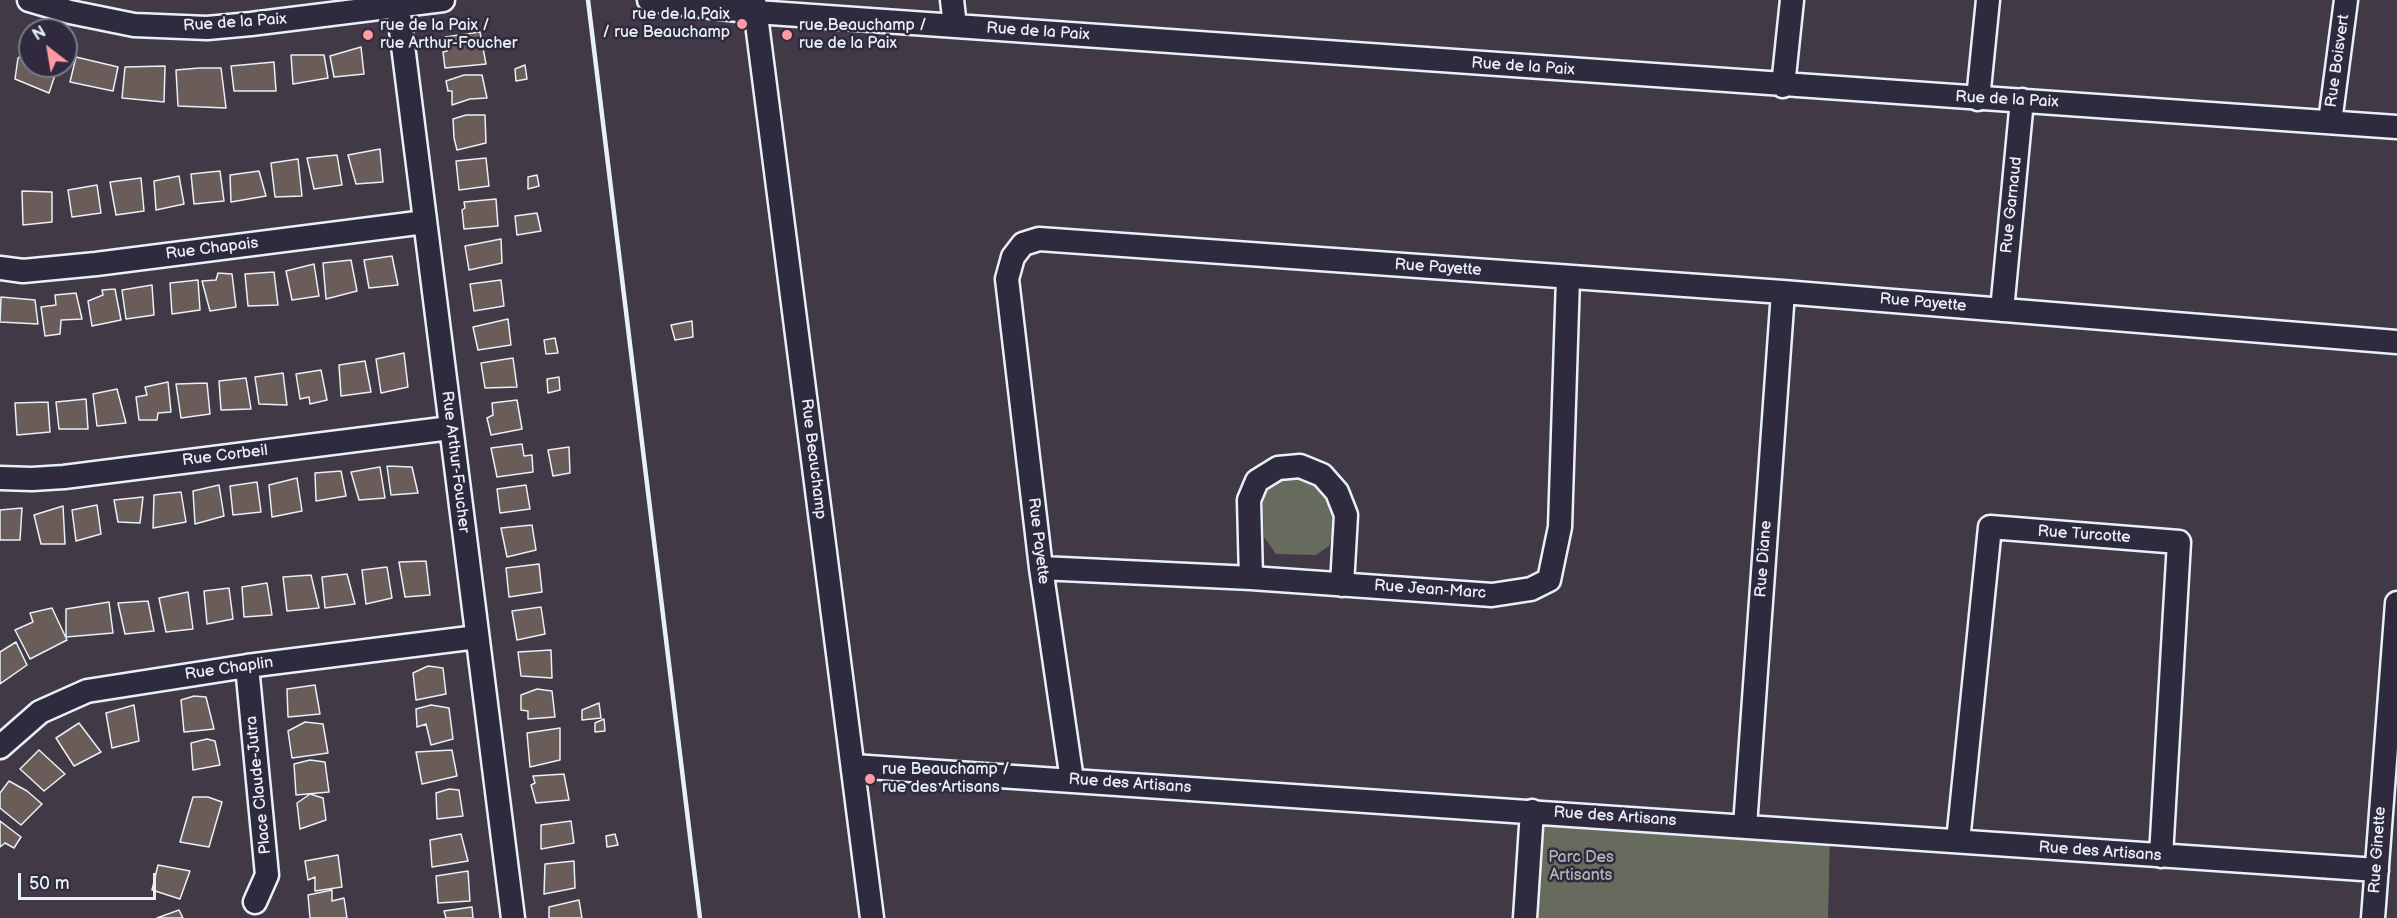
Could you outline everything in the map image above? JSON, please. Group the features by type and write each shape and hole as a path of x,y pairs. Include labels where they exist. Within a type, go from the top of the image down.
{"street":[{"name":"Rue de la Paix","path":"29,0 109,21 165,28 231,27 443,0"},
{"name":"Rue de la Paix","path":"649,0 755,6 955,26 1783,86 2022,100 2397,127"},
{"path":"952,0 955,26"},
{"path":"1783,86 1792,0"},
{"path":"1978,99 1988,0"},
{"name":"Rue Boisvert","path":"2330,122 2346,0"},
{"name":"Rue Arthur-Foucher","path":"398,6 513,918"},
{"name":"Rue Beauchamp","path":"755,6 872,918"},
{"name":"Rue Garnaud","path":"2002,310 2022,100"},
{"name":"Rue Chapais","path":"0,268 23,271 96,264 425,222"},
{"name":"Rue Payette","path":"1072,780 1041,568 1007,279 1013,257 1023,244 1039,239 1783,292 2397,342"},
{"name":"Rue Jean-Marc","path":"1041,568 1251,578 1492,595 1531,589 1549,580 1560,527 1568,278"},
{"name":"Rue Diane","path":"1745,826 1783,292"},
{"name":"Rue Corbeil","path":"0,478 64,477 450,428"},
{"path":"1251,578 1249,500 1257,482 1278,468 1300,466 1322,475 1337,492 1346,515 1342,585"},
{"name":"Rue Turcotte","path":"1958,841 1990,527 2179,542 2161,856"},
{"name":"Rue Ginette","path":"2373,918 2397,603"},
{"name":"Rue Chaplin","path":"0,747 40,712 87,691 247,666 477,637"},
{"name":"Place Claude-Jutra","path":"247,666 267,875 255,902"},
{"name":"Rue des Artisans","path":"853,766 2377,870"},
{"path":"1525,918 1532,811"}],"green space":[{"path":"1304,472 1332,491 1334,532 1329,546 1316,555 1276,554 1264,537 1262,488 1276,475"},
{"name":"Parc Des Artisants","path":"1532,812 1830,832 1828,918 1527,918"}],"building":[{"path":"480,32 486,64 445,68 443,52 447,51 445,37"},
{"path":"361,47 364,74 334,77 330,56"},
{"path":"291,55 324,55 328,78 293,84"},
{"path":"78,57 118,67 113,91 70,82 71,78 78,78"},
{"path":"18,58 18,78 54,78 49,93 15,79"},
{"path":"274,62 276,91 234,91 231,66"},
{"path":"525,65 527,79 516,81 515,69"},
{"path":"165,66 164,102 122,98 125,67"},
{"path":"221,68 226,108 178,106 176,70"},
{"path":"464,75 482,75 487,98 470,99 452,105 452,91 448,91 446,81"},
{"path":"466,115 485,115 486,143 457,150 453,119"},
{"path":"380,149 383,182 356,184 348,155"},
{"path":"337,155 342,185 314,189 307,158"},
{"path":"486,158 489,186 459,190 456,161"},
{"path":"298,159 302,196 275,197 271,163"},
{"path":"220,171 224,201 194,204 191,174"},
{"path":"259,171 266,196 231,202 230,175"},
{"path":"537,175 539,186 528,189 528,177"},
{"path":"179,176 184,204 156,210 154,181"},
{"path":"141,178 144,211 116,215 110,182"},
{"path":"97,185 101,213 72,217 68,190"},
{"path":"22,191 52,192 52,222 23,225"},
{"path":"496,199 498,226 464,229 462,210 465,208 464,202"},
{"path":"537,213 541,231 517,235 515,216"},
{"path":"501,239 502,263 469,270 465,246"},
{"path":"392,256 398,285 369,288 364,260"},
{"path":"351,260 357,291 326,299 323,263"},
{"path":"314,264 319,296 292,300 286,271"},
{"path":"274,272 278,305 248,306 245,274"},
{"path":"218,273 232,274 236,307 210,311 202,281 216,280"},
{"path":"198,280 200,310 172,314 170,283"},
{"path":"501,280 504,306 474,311 470,284"},
{"path":"152,285 154,315 126,319 122,290"},
{"path":"115,289 121,320 92,326 88,301 103,295 102,290"},
{"path":"76,293 82,319 61,320 60,334 45,336 41,307 56,305 55,295"},
{"path":"1,297 35,300 38,324 0,322"},
{"path":"508,319 511,345 478,350 473,327"},
{"path":"692,321 693,337 675,340 671,325"},
{"path":"555,338 558,353 546,354 544,340"},
{"path":"404,353 408,387 381,393 376,359"},
{"path":"513,358 517,387 485,388 481,363"},
{"path":"365,361 371,392 341,396 339,365"},
{"path":"321,370 327,400 310,404 309,397 300,399 296,374"},
{"path":"283,373 287,405 259,404 255,377"},
{"path":"559,377 560,390 548,393 547,379"},
{"path":"246,378 251,409 221,410 219,381"},
{"path":"168,382 171,412 158,413 157,420 139,420 136,397 147,395 145,387"},
{"path":"207,383 210,414 181,418 176,384"},
{"path":"117,389 126,423 97,426 93,394"},
{"path":"86,399 88,429 59,429 56,402"},
{"path":"517,400 522,429 491,435 487,418 493,415 492,403"},
{"path":"48,402 50,432 17,435 15,403"},
{"path":"522,444 524,456 532,455 533,472 497,477 491,448"},
{"path":"569,447 570,473 553,476 548,450"},
{"path":"387,466 412,467 418,493 391,495"},
{"path":"380,467 385,498 359,500 351,472"},
{"path":"341,471 346,496 316,501 315,473"},
{"path":"297,478 302,511 272,517 269,485"},
{"path":"257,482 261,512 233,515 230,486"},
{"path":"219,485 224,516 195,524 193,491"},
{"path":"526,485 530,509 500,513 497,489"},
{"path":"181,492 186,522 153,528 154,495"},
{"path":"143,497 140,523 118,522 114,500"},
{"path":"97,505 101,534 76,541 72,510"},
{"path":"63,506 65,544 41,544 34,515"},
{"path":"22,508 20,540 0,540 0,510"},
{"path":"532,525 536,550 507,557 501,528"},
{"path":"426,561 430,595 405,597 399,562"},
{"path":"539,564 542,592 509,597 506,568"},
{"path":"387,567 392,598 366,604 362,570"},
{"path":"347,574 355,604 325,608 322,577"},
{"path":"311,575 319,608 287,611 283,577"},
{"path":"267,583 272,615 244,617 242,587"},
{"path":"229,588 233,619 207,624 204,591"},
{"path":"188,592 193,629 166,632 159,598"},
{"path":"148,601 154,631 125,634 118,603"},
{"path":"109,602 113,633 66,637 66,609"},
{"path":"541,607 545,634 517,640 512,611"},
{"path":"52,608 67,640 30,659 15,630 33,622 30,613"},
{"path":"16,642 27,665 0,684 0,652"},
{"path":"551,650 552,678 521,676 518,652"},
{"path":"428,666 443,668 446,694 416,700 413,673"},
{"path":"315,685 320,714 288,717 287,689"},
{"path":"537,689 552,691 555,717 528,719 528,711 521,710 521,695"},
{"path":"194,696 206,697 214,729 184,732 181,700"},
{"path":"599,703 601,718 582,720 582,710"},
{"path":"134,705 139,741 112,748 106,713"},
{"path":"431,705 449,708 453,739 431,745 426,724 417,727 416,709"},
{"path":"604,719 605,731 595,732 595,723"},
{"path":"305,722 323,724 328,753 292,758 288,731"},
{"path":"79,723 101,752 74,766 56,738"},
{"path":"560,728 560,760 530,767 527,733"},
{"path":"207,739 215,741 220,765 193,770 191,743"},
{"path":"39,750 65,774 44,791 20,769"},
{"path":"452,750 457,776 422,784 416,752"},
{"path":"310,760 325,762 329,792 296,795 294,764"},
{"path":"564,774 569,800 536,803 531,785 535,783 533,776"},
{"path":"9,781 27,791 42,804 21,825 0,808 0,793"},
{"path":"449,789 459,790 463,816 437,819 436,793"},
{"path":"310,794 323,798 326,820 300,829 297,803"},
{"path":"193,797 208,797 222,802 209,847 180,842"},
{"path":"0,821 21,837 14,848 5,843 0,847"},
{"path":"571,821 574,843 541,849 541,825"},
{"path":"461,834 468,861 432,867 430,840"},
{"path":"615,834 618,845 607,847 606,836"},
{"path":"338,855 342,887 315,891 315,877 308,880 305,861"},
{"path":"574,861 575,888 544,894 545,864"},
{"path":"158,865 190,871 180,899 152,890"},
{"path":"468,871 470,901 438,903 436,876"},
{"path":"332,890 332,901 344,898 347,918 310,918 308,895"},
{"path":"579,900 582,918 549,918 549,907"},
{"path":"472,907 473,918 446,918 444,911"},
{"path":"179,910 183,918 157,918"}],"railway":[{"path":"588,0 700,918"}],"place":[{"name":"rue de la Paix / rue Beauchamp","path":"742,24"},
{"name":"rue de la Paix / rue Arthur-Foucher","path":"368,35"},
{"name":"rue Beauchamp / rue de la Paix","path":"787,35"},
{"name":"rue Beauchamp / rue des Artisans","path":"870,779"}]}
